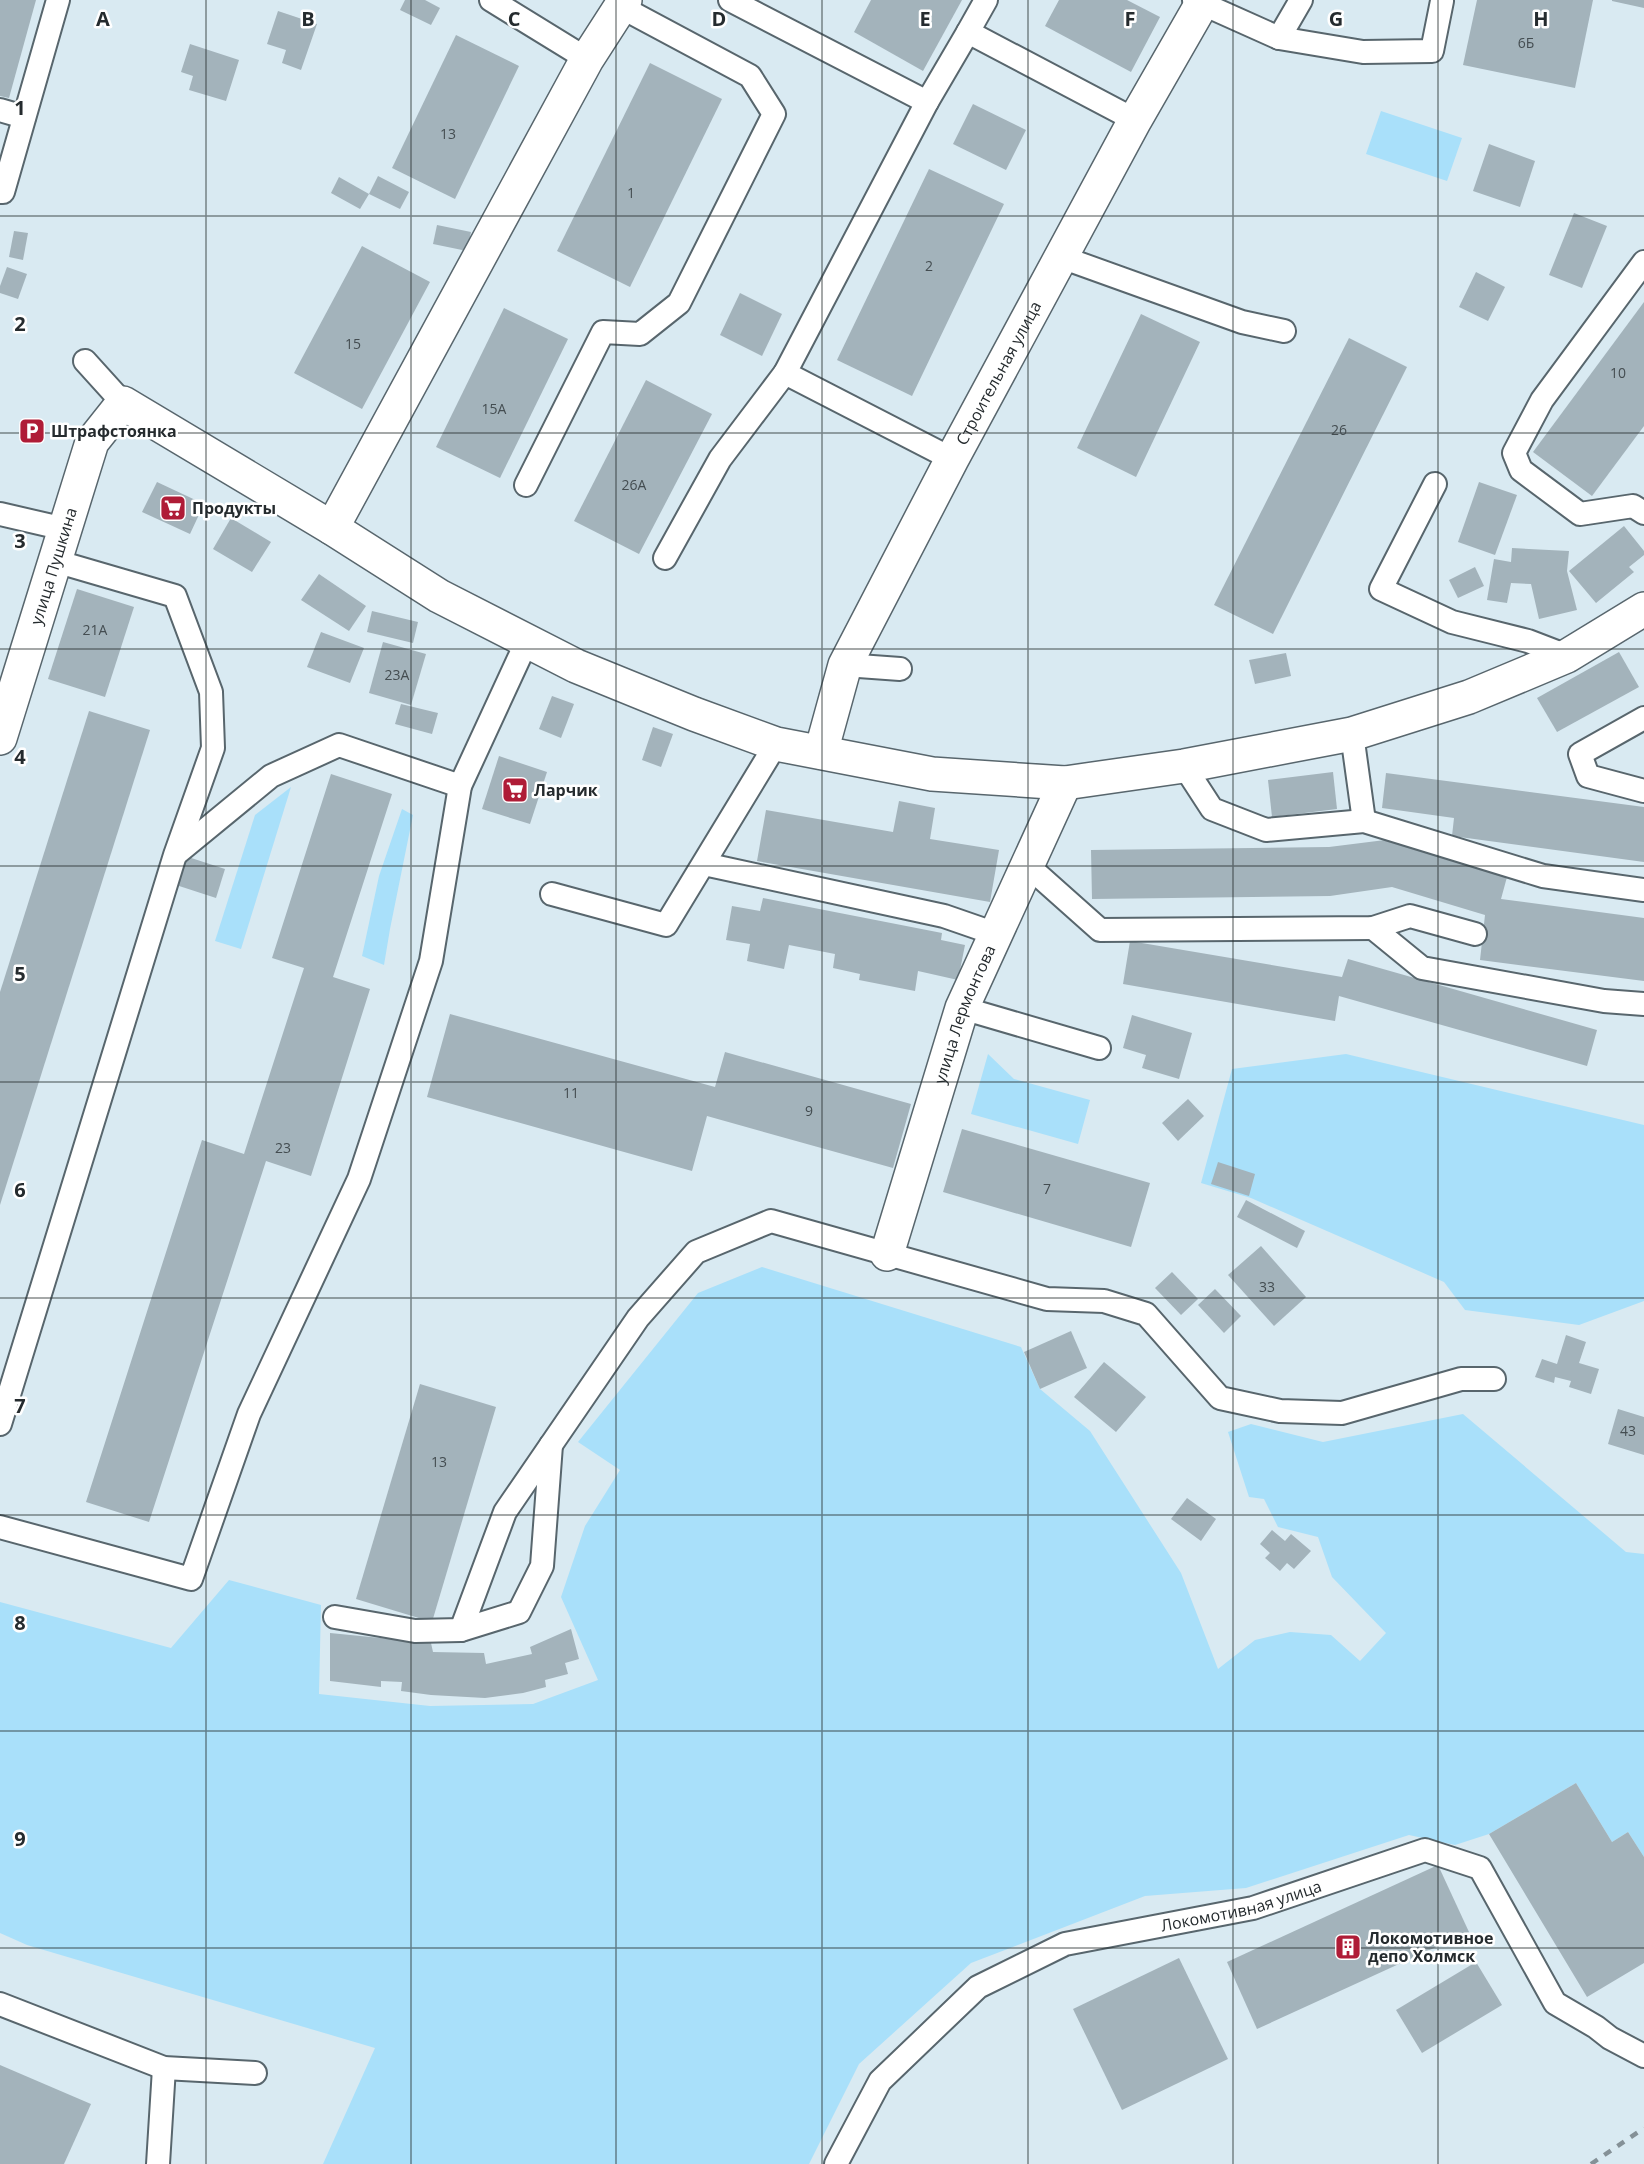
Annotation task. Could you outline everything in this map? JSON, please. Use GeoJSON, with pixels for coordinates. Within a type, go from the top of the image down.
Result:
{"type":"FeatureCollection","features":[{"type":"Feature","properties":{"kind":"street","name":"Строительная улица"},"geometry":{"type":"LineString","coordinates":[[821,752],[845,665],[952,459],[1197,2]]}},
{"type":"Feature","properties":{"kind":"street"},"geometry":{"type":"LineString","coordinates":[[332,528],[587,59],[623,3]]}},
{"type":"Feature","properties":{"kind":"street"},"geometry":{"type":"LineString","coordinates":[[123,403],[332,528],[439,596],[587,670],[694,714],[776,744],[932,774],[1065,783],[1184,766],[1352,734],[1469,697],[1567,656],[1643,610]]}},
{"type":"Feature","properties":{"kind":"street","name":"улица Пушкина"},"geometry":{"type":"LineString","coordinates":[[0,738],[92,442],[123,403]]}},
{"type":"Feature","properties":{"kind":"street","name":"улица Лермонтова"},"geometry":{"type":"LineString","coordinates":[[888,1254],[962,1008],[1065,783]]}},
{"type":"Feature","properties":{"kind":"lane"},"geometry":{"type":"LineString","coordinates":[[0,192],[3,192],[58,0]]}},
{"type":"Feature","properties":{"kind":"lane"},"geometry":{"type":"LineString","coordinates":[[491,0],[587,59]]}},
{"type":"Feature","properties":{"kind":"lane"},"geometry":{"type":"LineString","coordinates":[[730,0],[927,102]]}},
{"type":"Feature","properties":{"kind":"lane"},"geometry":{"type":"LineString","coordinates":[[665,558],[720,459],[785,373],[927,102],[986,0]]}},
{"type":"Feature","properties":{"kind":"lane"},"geometry":{"type":"LineString","coordinates":[[1279,38],[1302,0]]}},
{"type":"Feature","properties":{"kind":"lane"},"geometry":{"type":"LineString","coordinates":[[1197,2],[1279,38],[1363,52],[1432,51],[1442,1]]}},
{"type":"Feature","properties":{"kind":"lane"},"geometry":{"type":"LineString","coordinates":[[526,485],[603,332],[640,333],[679,303],[774,114],[750,76],[623,3]]}},
{"type":"Feature","properties":{"kind":"lane"},"geometry":{"type":"LineString","coordinates":[[968,32],[1135,120]]}},
{"type":"Feature","properties":{"kind":"lane"},"geometry":{"type":"LineString","coordinates":[[0,110],[24,117]]}},
{"type":"Feature","properties":{"kind":"lane"},"geometry":{"type":"LineString","coordinates":[[1061,257],[1242,322],[1284,331]]}},
{"type":"Feature","properties":{"kind":"lane"},"geometry":{"type":"LineString","coordinates":[[1644,262],[1542,400],[1514,453],[1521,470],[1580,514],[1633,506],[1644,513]]}},
{"type":"Feature","properties":{"kind":"lane"},"geometry":{"type":"LineString","coordinates":[[85,361],[123,403]]}},
{"type":"Feature","properties":{"kind":"lane"},"geometry":{"type":"LineString","coordinates":[[785,373],[952,459]]}},
{"type":"Feature","properties":{"kind":"lane"},"geometry":{"type":"LineString","coordinates":[[1435,484],[1381,589],[1452,622],[1528,641],[1567,656]]}},
{"type":"Feature","properties":{"kind":"lane"},"geometry":{"type":"LineString","coordinates":[[0,514],[65,529]]}},
{"type":"Feature","properties":{"kind":"lane"},"geometry":{"type":"LineString","coordinates":[[0,1424],[175,855],[213,748],[211,692],[175,597],[55,561]]}},
{"type":"Feature","properties":{"kind":"lane"},"geometry":{"type":"LineString","coordinates":[[0,1527],[191,1579],[249,1414],[362,1168],[431,961],[460,786],[527,641]]}},
{"type":"Feature","properties":{"kind":"lane"},"geometry":{"type":"LineString","coordinates":[[845,665],[900,669]]}},
{"type":"Feature","properties":{"kind":"lane"},"geometry":{"type":"LineString","coordinates":[[1644,718],[1580,754],[1588,776],[1644,791]]}},
{"type":"Feature","properties":{"kind":"lane"},"geometry":{"type":"LineString","coordinates":[[1352,734],[1364,821]]}},
{"type":"Feature","properties":{"kind":"lane"},"geometry":{"type":"LineString","coordinates":[[552,894],[666,925],[776,744]]}},
{"type":"Feature","properties":{"kind":"lane"},"geometry":{"type":"LineString","coordinates":[[175,855],[271,776],[339,745],[460,786]]}},
{"type":"Feature","properties":{"kind":"lane"},"geometry":{"type":"LineString","coordinates":[[1184,766],[1212,809],[1266,831],[1364,821],[1543,876],[1644,890]]}},
{"type":"Feature","properties":{"kind":"lane"},"geometry":{"type":"LineString","coordinates":[[704,864],[944,916],[996,934]]}},
{"type":"Feature","properties":{"kind":"lane"},"geometry":{"type":"LineString","coordinates":[[1027,865],[1100,930],[1373,928],[1410,916],[1475,934]]}},
{"type":"Feature","properties":{"kind":"lane"},"geometry":{"type":"LineString","coordinates":[[1373,928],[1422,968],[1604,1001],[1644,1004]]}},
{"type":"Feature","properties":{"kind":"lane"},"geometry":{"type":"LineString","coordinates":[[962,1008],[1099,1048]]}},
{"type":"Feature","properties":{"kind":"lane"},"geometry":{"type":"LineString","coordinates":[[461,1630],[505,1512],[638,1318],[696,1252],[771,1221],[1047,1299],[1104,1300],[1146,1314],[1220,1398],[1280,1411],[1342,1413],[1461,1379],[1494,1379]]}},
{"type":"Feature","properties":{"kind":"lane"},"geometry":{"type":"LineString","coordinates":[[335,1617],[415,1631],[461,1630],[519,1612],[542,1566],[551,1443]]}},
{"type":"Feature","properties":{"kind":"lane","name":"Локомотивная улица"},"geometry":{"type":"LineString","coordinates":[[836,2164],[880,2081],[978,1987],[1065,1944],[1253,1908],[1425,1850],[1480,1868],[1555,2003],[1610,2038],[1644,2056]]}},
{"type":"Feature","properties":{"kind":"lane"},"geometry":{"type":"LineString","coordinates":[[0,2004],[164,2068],[255,2073]]}},
{"type":"Feature","properties":{"kind":"lane"},"geometry":{"type":"LineString","coordinates":[[158,2164],[164,2068]]}},
{"type":"Feature","properties":{"kind":"shaded area"},"geometry":{"type":"Polygon","coordinates":[[[1381,111],[1462,138],[1447,181],[1366,154],[1381,111]]]}},
{"type":"Feature","properties":{"kind":"shaded area"},"geometry":{"type":"Polygon","coordinates":[[[291,787],[241,949],[215,941],[255,815],[291,787]]]}},
{"type":"Feature","properties":{"kind":"shaded area"},"geometry":{"type":"Polygon","coordinates":[[[402,809],[413,815],[384,965],[362,956],[379,876],[402,809]]]}},
{"type":"Feature","properties":{"kind":"shaded area"},"geometry":{"type":"Polygon","coordinates":[[[988,1054],[1014,1079],[1090,1100],[1078,1144],[971,1114],[988,1054]]]}},
{"type":"Feature","properties":{"kind":"shaded area"},"geometry":{"type":"Polygon","coordinates":[[[1346,1054],[1644,1125],[1644,1301],[1579,1325],[1465,1310],[1444,1282],[1251,1198],[1201,1183],[1232,1069],[1346,1054]]]}},
{"type":"Feature","properties":{"kind":"shaded area"},"geometry":{"type":"Polygon","coordinates":[[[762,1267],[1021,1347],[1040,1389],[1090,1431],[1181,1573],[1218,1669],[1255,1640],[1290,1632],[1331,1635],[1360,1661],[1386,1633],[1332,1577],[1318,1537],[1278,1527],[1264,1499],[1249,1497],[1228,1432],[1251,1424],[1323,1442],[1463,1414],[1626,1552],[1644,1554],[1644,1857],[1628,1832],[1612,1842],[1576,1783],[1489,1834],[1455,1845],[1409,1835],[1246,1888],[1145,1896],[971,1963],[859,2064],[809,2164],[323,2164],[375,2048],[27,1945],[0,1933],[0,1602],[171,1648],[229,1580],[321,1605],[319,1694],[430,1706],[533,1704],[598,1680],[561,1597],[585,1526],[620,1470],[578,1442],[698,1293],[762,1267]]]}},
{"type":"Feature","properties":{"kind":"building"},"geometry":{"type":"Polygon","coordinates":[[[0,0],[36,0],[9,98],[0,96],[0,0]]]}},
{"type":"Feature","properties":{"kind":"building"},"geometry":{"type":"Polygon","coordinates":[[[405,0],[425,0],[440,8],[431,25],[400,10],[405,0]]]}},
{"type":"Feature","properties":{"kind":"building"},"geometry":{"type":"Polygon","coordinates":[[[871,0],[962,0],[923,71],[854,32],[871,0]]]}},
{"type":"Feature","properties":{"kind":"building"},"geometry":{"type":"Polygon","coordinates":[[[1059,0],[1127,0],[1160,17],[1131,72],[1045,26],[1059,0]]]}},
{"type":"Feature","properties":{"kind":"building"},"geometry":{"type":"Polygon","coordinates":[[[1477,0],[1593,0],[1575,88],[1463,65],[1477,0]]]}},
{"type":"Feature","properties":{"kind":"building"},"geometry":{"type":"Polygon","coordinates":[[[1644,0],[1644,8],[1612,1],[1644,0]]]}},
{"type":"Feature","properties":{"kind":"building"},"geometry":{"type":"Polygon","coordinates":[[[278,11],[317,24],[301,70],[282,63],[286,50],[267,44],[278,11]]]}},
{"type":"Feature","properties":{"kind":"building"},"geometry":{"type":"Polygon","coordinates":[[[456,35],[519,66],[455,199],[392,168],[456,35]]]}},
{"type":"Feature","properties":{"kind":"building"},"geometry":{"type":"Polygon","coordinates":[[[190,44],[239,60],[226,101],[189,90],[193,76],[181,72],[190,44]]]}},
{"type":"Feature","properties":{"kind":"building"},"geometry":{"type":"Polygon","coordinates":[[[650,63],[722,99],[630,287],[557,251],[650,63]]]}},
{"type":"Feature","properties":{"kind":"building"},"geometry":{"type":"Polygon","coordinates":[[[973,104],[1026,130],[1006,170],[953,144],[973,104]]]}},
{"type":"Feature","properties":{"kind":"building"},"geometry":{"type":"Polygon","coordinates":[[[1489,144],[1535,161],[1520,207],[1473,191],[1489,144]]]}},
{"type":"Feature","properties":{"kind":"building"},"geometry":{"type":"Polygon","coordinates":[[[929,169],[1004,204],[912,396],[837,360],[929,169]]]}},
{"type":"Feature","properties":{"kind":"building"},"geometry":{"type":"Polygon","coordinates":[[[378,176],[409,192],[400,209],[369,194],[378,176]]]}},
{"type":"Feature","properties":{"kind":"building"},"geometry":{"type":"Polygon","coordinates":[[[339,177],[369,194],[360,209],[331,193],[339,177]]]}},
{"type":"Feature","properties":{"kind":"building"},"geometry":{"type":"Polygon","coordinates":[[[1574,213],[1607,226],[1582,288],[1549,275],[1574,213]]]}},
{"type":"Feature","properties":{"kind":"building"},"geometry":{"type":"Polygon","coordinates":[[[437,225],[471,232],[467,251],[433,244],[437,225]]]}},
{"type":"Feature","properties":{"kind":"building"},"geometry":{"type":"Polygon","coordinates":[[[14,231],[28,233],[23,260],[9,257],[14,231]]]}},
{"type":"Feature","properties":{"kind":"building"},"geometry":{"type":"Polygon","coordinates":[[[362,246],[430,282],[362,409],[294,373],[362,246]]]}},
{"type":"Feature","properties":{"kind":"building"},"geometry":{"type":"Polygon","coordinates":[[[7,267],[27,274],[18,299],[0,293],[0,286],[7,267]]]}},
{"type":"Feature","properties":{"kind":"building"},"geometry":{"type":"Polygon","coordinates":[[[1476,272],[1505,287],[1488,321],[1459,307],[1476,272]]]}},
{"type":"Feature","properties":{"kind":"building"},"geometry":{"type":"Polygon","coordinates":[[[740,293],[782,314],[762,356],[720,335],[740,293]]]}},
{"type":"Feature","properties":{"kind":"building"},"geometry":{"type":"Polygon","coordinates":[[[1644,302],[1644,426],[1592,496],[1533,452],[1644,302]]]}},
{"type":"Feature","properties":{"kind":"building"},"geometry":{"type":"Polygon","coordinates":[[[504,308],[568,339],[500,478],[436,447],[504,308]]]}},
{"type":"Feature","properties":{"kind":"building"},"geometry":{"type":"Polygon","coordinates":[[[1141,314],[1200,342],[1136,477],[1077,448],[1141,314]]]}},
{"type":"Feature","properties":{"kind":"building"},"geometry":{"type":"Polygon","coordinates":[[[1349,338],[1407,367],[1273,634],[1214,605],[1349,338]]]}},
{"type":"Feature","properties":{"kind":"building"},"geometry":{"type":"Polygon","coordinates":[[[646,380],[712,414],[639,554],[574,521],[646,380]]]}},
{"type":"Feature","properties":{"kind":"building","name":"Продукты"},"geometry":{"type":"Polygon","coordinates":[[[157,482],[204,504],[190,534],[142,512],[157,482]]]}},
{"type":"Feature","properties":{"kind":"building"},"geometry":{"type":"Polygon","coordinates":[[[1479,482],[1517,495],[1495,555],[1458,542],[1479,482]]]}},
{"type":"Feature","properties":{"kind":"building"},"geometry":{"type":"Polygon","coordinates":[[[231,518],[271,542],[252,572],[213,549],[231,518]]]}},
{"type":"Feature","properties":{"kind":"building"},"geometry":{"type":"Polygon","coordinates":[[[1624,526],[1644,551],[1644,555],[1629,567],[1634,572],[1596,603],[1569,571],[1624,526]]]}},
{"type":"Feature","properties":{"kind":"building"},"geometry":{"type":"Polygon","coordinates":[[[1512,548],[1569,551],[1567,571],[1577,610],[1539,619],[1531,584],[1511,583],[1507,603],[1487,600],[1494,559],[1511,562],[1512,548]]]}},
{"type":"Feature","properties":{"kind":"building"},"geometry":{"type":"Polygon","coordinates":[[[1475,567],[1484,586],[1458,598],[1449,580],[1475,567]]]}},
{"type":"Feature","properties":{"kind":"building"},"geometry":{"type":"Polygon","coordinates":[[[319,574],[366,606],[349,631],[301,600],[319,574]]]}},
{"type":"Feature","properties":{"kind":"building"},"geometry":{"type":"Polygon","coordinates":[[[77,589],[134,607],[105,697],[48,679],[77,589]]]}},
{"type":"Feature","properties":{"kind":"building"},"geometry":{"type":"Polygon","coordinates":[[[372,611],[418,622],[413,643],[367,632],[372,611]]]}},
{"type":"Feature","properties":{"kind":"building"},"geometry":{"type":"Polygon","coordinates":[[[321,632],[364,648],[350,683],[307,667],[321,632]]]}},
{"type":"Feature","properties":{"kind":"building"},"geometry":{"type":"Polygon","coordinates":[[[383,642],[426,654],[411,705],[369,693],[383,642]]]}},
{"type":"Feature","properties":{"kind":"building"},"geometry":{"type":"Polygon","coordinates":[[[1619,652],[1639,687],[1557,732],[1537,698],[1619,652]]]}},
{"type":"Feature","properties":{"kind":"building"},"geometry":{"type":"Polygon","coordinates":[[[1286,653],[1291,676],[1255,684],[1249,660],[1286,653]]]}},
{"type":"Feature","properties":{"kind":"building"},"geometry":{"type":"Polygon","coordinates":[[[552,696],[574,704],[561,738],[539,729],[552,696]]]}},
{"type":"Feature","properties":{"kind":"building"},"geometry":{"type":"Polygon","coordinates":[[[401,704],[438,713],[432,734],[395,724],[401,704]]]}},
{"type":"Feature","properties":{"kind":"building"},"geometry":{"type":"Polygon","coordinates":[[[89,711],[150,730],[0,1205],[0,992],[89,711]]]}},
{"type":"Feature","properties":{"kind":"building"},"geometry":{"type":"Polygon","coordinates":[[[653,727],[673,734],[661,767],[642,760],[653,727]]]}},
{"type":"Feature","properties":{"kind":"building","name":"Ларчик"},"geometry":{"type":"Polygon","coordinates":[[[499,756],[547,772],[530,824],[482,809],[499,756]]]}},
{"type":"Feature","properties":{"kind":"building"},"geometry":{"type":"Polygon","coordinates":[[[1333,772],[1337,809],[1272,817],[1268,780],[1333,772]]]}},
{"type":"Feature","properties":{"kind":"building"},"geometry":{"type":"Polygon","coordinates":[[[1386,773],[1644,807],[1644,862],[1452,836],[1454,818],[1382,808],[1386,773]]]}},
{"type":"Feature","properties":{"kind":"building"},"geometry":{"type":"Polygon","coordinates":[[[331,774],[392,794],[333,977],[370,989],[311,1176],[266,1161],[149,1522],[86,1502],[202,1140],[244,1154],[304,968],[272,958],[331,774]]]}},
{"type":"Feature","properties":{"kind":"building"},"geometry":{"type":"Polygon","coordinates":[[[899,801],[935,808],[930,839],[999,850],[990,902],[757,861],[766,810],[893,832],[899,801]]]}},
{"type":"Feature","properties":{"kind":"building"},"geometry":{"type":"Polygon","coordinates":[[[1385,840],[1507,877],[1501,899],[1644,918],[1644,981],[1480,960],[1485,915],[1392,887],[1330,896],[1092,899],[1091,850],[1329,847],[1385,840]]]}},
{"type":"Feature","properties":{"kind":"building"},"geometry":{"type":"Polygon","coordinates":[[[182,855],[225,869],[216,898],[173,884],[182,855]]]}},
{"type":"Feature","properties":{"kind":"building"},"geometry":{"type":"Polygon","coordinates":[[[763,898],[942,933],[941,940],[965,945],[958,980],[918,971],[915,991],[859,980],[860,974],[833,968],[835,954],[789,945],[784,969],[747,961],[750,944],[726,940],[732,906],[760,911],[763,898]]]}},
{"type":"Feature","properties":{"kind":"building"},"geometry":{"type":"Polygon","coordinates":[[[1130,941],[1342,977],[1348,959],[1597,1030],[1587,1066],[1339,996],[1335,1021],[1123,984],[1130,941]]]}},
{"type":"Feature","properties":{"kind":"building"},"geometry":{"type":"Polygon","coordinates":[[[450,1014],[715,1087],[725,1052],[911,1104],[893,1168],[707,1116],[692,1171],[427,1097],[450,1014]]]}},
{"type":"Feature","properties":{"kind":"building"},"geometry":{"type":"Polygon","coordinates":[[[1132,1015],[1192,1033],[1179,1079],[1142,1068],[1146,1055],[1123,1048],[1132,1015]]]}},
{"type":"Feature","properties":{"kind":"building"},"geometry":{"type":"Polygon","coordinates":[[[1188,1099],[1204,1116],[1178,1141],[1162,1123],[1188,1099]]]}},
{"type":"Feature","properties":{"kind":"building"},"geometry":{"type":"Polygon","coordinates":[[[962,1129],[1150,1183],[1131,1247],[943,1192],[962,1129]]]}},
{"type":"Feature","properties":{"kind":"building"},"geometry":{"type":"Polygon","coordinates":[[[1218,1162],[1255,1174],[1249,1196],[1211,1184],[1218,1162]]]}},
{"type":"Feature","properties":{"kind":"building"},"geometry":{"type":"Polygon","coordinates":[[[1246,1200],[1305,1231],[1297,1248],[1237,1217],[1246,1200]]]}},
{"type":"Feature","properties":{"kind":"building"},"geometry":{"type":"Polygon","coordinates":[[[1261,1246],[1306,1297],[1274,1326],[1228,1275],[1261,1246]]]}},
{"type":"Feature","properties":{"kind":"building"},"geometry":{"type":"Polygon","coordinates":[[[1172,1272],[1198,1299],[1181,1315],[1155,1288],[1172,1272]]]}},
{"type":"Feature","properties":{"kind":"building"},"geometry":{"type":"Polygon","coordinates":[[[1215,1289],[1241,1316],[1224,1333],[1198,1305],[1215,1289]]]}},
{"type":"Feature","properties":{"kind":"building"},"geometry":{"type":"Polygon","coordinates":[[[1071,1331],[1087,1368],[1040,1389],[1024,1352],[1071,1331]]]}},
{"type":"Feature","properties":{"kind":"building"},"geometry":{"type":"Polygon","coordinates":[[[1566,1335],[1586,1342],[1579,1363],[1599,1369],[1591,1394],[1569,1387],[1571,1381],[1555,1377],[1554,1383],[1535,1377],[1542,1359],[1557,1364],[1566,1335]]]}},
{"type":"Feature","properties":{"kind":"building"},"geometry":{"type":"Polygon","coordinates":[[[1104,1362],[1146,1397],[1116,1432],[1074,1397],[1104,1362]]]}},
{"type":"Feature","properties":{"kind":"building"},"geometry":{"type":"Polygon","coordinates":[[[420,1384],[496,1407],[432,1622],[356,1599],[420,1384]]]}},
{"type":"Feature","properties":{"kind":"building"},"geometry":{"type":"Polygon","coordinates":[[[1618,1409],[1644,1417],[1644,1455],[1608,1444],[1618,1409]]]}},
{"type":"Feature","properties":{"kind":"building"},"geometry":{"type":"Polygon","coordinates":[[[1187,1498],[1216,1519],[1201,1541],[1171,1519],[1187,1498]]]}},
{"type":"Feature","properties":{"kind":"building"},"geometry":{"type":"Polygon","coordinates":[[[1272,1530],[1285,1541],[1291,1534],[1311,1551],[1294,1569],[1287,1563],[1280,1571],[1265,1558],[1270,1553],[1260,1544],[1272,1530]]]}},
{"type":"Feature","properties":{"kind":"building"},"geometry":{"type":"Polygon","coordinates":[[[571,1629],[579,1659],[565,1663],[568,1674],[545,1680],[546,1687],[523,1693],[485,1698],[431,1695],[401,1691],[402,1682],[381,1681],[381,1687],[330,1681],[330,1633],[431,1643],[433,1652],[484,1653],[486,1664],[532,1654],[530,1647],[571,1629]]]}},
{"type":"Feature","properties":{"kind":"building"},"geometry":{"type":"Polygon","coordinates":[[[1576,1783],[1612,1842],[1628,1832],[1644,1857],[1644,1963],[1587,1997],[1489,1834],[1576,1783]]]}},
{"type":"Feature","properties":{"kind":"building","name":"Локомотивное депо Холмск"},"geometry":{"type":"Polygon","coordinates":[[[1438,1865],[1469,1932],[1257,2029],[1227,1962],[1438,1865]]]}},
{"type":"Feature","properties":{"kind":"building"},"geometry":{"type":"Polygon","coordinates":[[[1179,1958],[1228,2059],[1122,2110],[1073,2009],[1179,1958]]]}},
{"type":"Feature","properties":{"kind":"building"},"geometry":{"type":"Polygon","coordinates":[[[1476,1962],[1502,2005],[1422,2053],[1396,2010],[1476,1962]]]}},
{"type":"Feature","properties":{"kind":"building"},"geometry":{"type":"Polygon","coordinates":[[[0,2065],[91,2104],[64,2164],[0,2164],[0,2065]]]}},
{"type":"Feature","properties":{"kind":"railway"},"geometry":{"type":"LineString","coordinates":[[1591,2164],[1644,2128]]}},
{"type":"Feature","properties":{"kind":"place","name":"Штрафстоянка"},"geometry":{"type":"Point","coordinates":[32,431]}},
{"type":"Feature","properties":{"kind":"place","name":"Продукты"},"geometry":{"type":"Point","coordinates":[173,508]}},
{"type":"Feature","properties":{"kind":"place","name":"Ларчик"},"geometry":{"type":"Point","coordinates":[515,790]}},
{"type":"Feature","properties":{"kind":"place","name":"Локомотивное депо Холмск"},"geometry":{"type":"Point","coordinates":[1348,1947]}}]}
